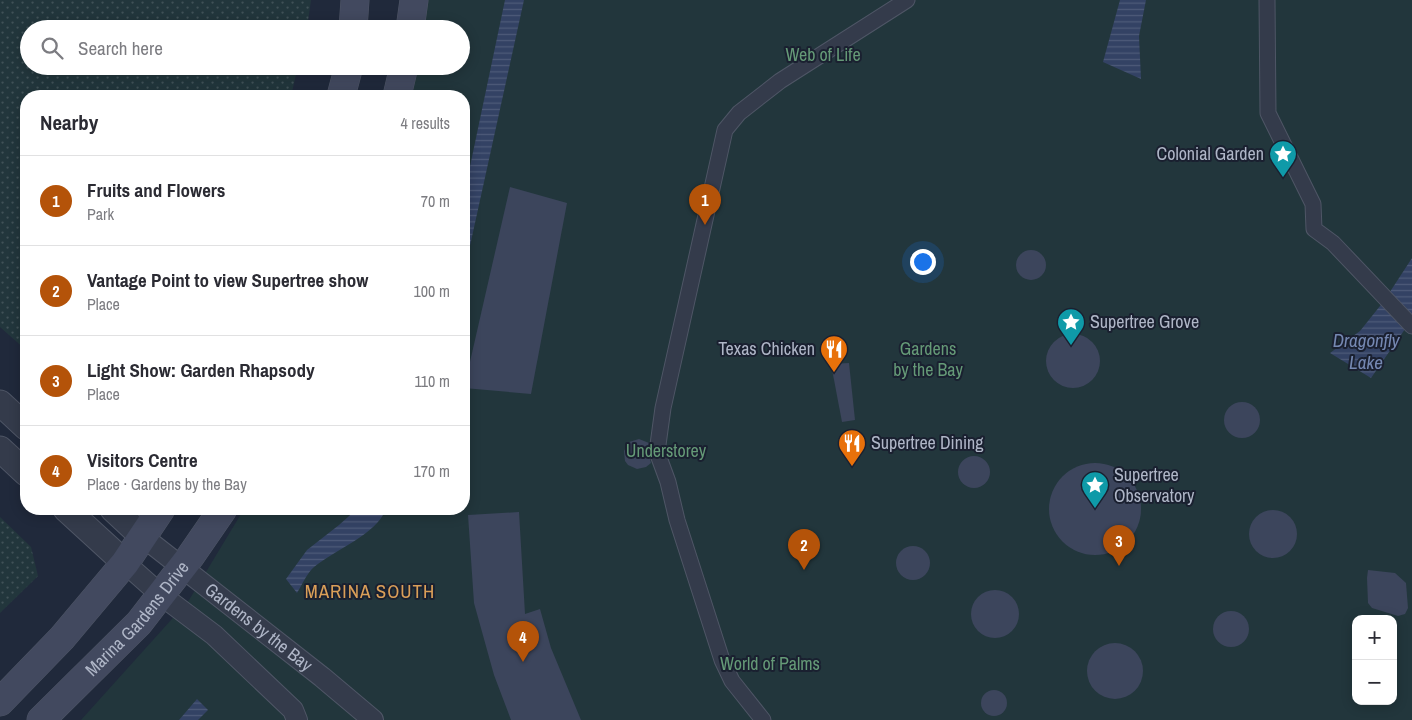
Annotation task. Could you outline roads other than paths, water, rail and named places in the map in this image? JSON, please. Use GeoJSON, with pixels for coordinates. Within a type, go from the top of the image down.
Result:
{"type":"FeatureCollection","features":[{"type":"Feature","properties":{"kind":"main road"},"geometry":{"type":"LineString","coordinates":[[354,20],[355,0]]}},
{"type":"Feature","properties":{"kind":"main road"},"geometry":{"type":"LineString","coordinates":[[411,20],[414,0]]}},
{"type":"Feature","properties":{"kind":"main road"},"geometry":{"type":"LineString","coordinates":[[343,90],[347,75]]}},
{"type":"Feature","properties":{"kind":"main road"},"geometry":{"type":"LineString","coordinates":[[398,90],[402,75]]}},
{"type":"Feature","properties":{"kind":"main road"},"geometry":{"type":"LineString","coordinates":[[0,702],[62,638],[125,563],[157,515]]}},
{"type":"Feature","properties":{"kind":"main road","name":"Marina Gardens Drive"},"geometry":{"type":"LineString","coordinates":[[41,720],[139,623],[182,568],[219,515]]}},
{"type":"Feature","properties":{"kind":"street"},"geometry":{"type":"LineString","coordinates":[[762,720],[732,682],[722,660],[677,520],[668,482],[657,452],[663,408],[725,130],[739,113],[780,81],[907,0]]}},
{"type":"Feature","properties":{"kind":"street"},"geometry":{"type":"LineString","coordinates":[[1267,0],[1268,113],[1313,204],[1314,229],[1333,243],[1412,326]]}},
{"type":"Feature","properties":{"kind":"street"},"geometry":{"type":"LineString","coordinates":[[0,403],[20,421]]}},
{"type":"Feature","properties":{"kind":"street"},"geometry":{"type":"LineString","coordinates":[[0,449],[20,467]]}},
{"type":"Feature","properties":{"kind":"street"},"geometry":{"type":"LineString","coordinates":[[73,515],[125,563]]}},
{"type":"Feature","properties":{"kind":"street"},"geometry":{"type":"LineString","coordinates":[[119,515],[142,536]]}},
{"type":"Feature","properties":{"kind":"street","name":"Gardens by the Bay"},"geometry":{"type":"LineString","coordinates":[[142,536],[322,677],[373,720]]}},
{"type":"Feature","properties":{"kind":"street","name":"Gardens by the Bay"},"geometry":{"type":"LineString","coordinates":[[125,563],[161,595],[214,635],[293,710],[297,720]]}},
{"type":"Feature","properties":{"kind":"water"},"geometry":{"type":"Polygon","coordinates":[[[505,0],[524,0],[470,246],[470,166],[505,0]]]}},
{"type":"Feature","properties":{"kind":"water"},"geometry":{"type":"Polygon","coordinates":[[[1120,0],[1146,0],[1139,36],[1141,79],[1103,62],[1120,0]]]}},
{"type":"Feature","properties":{"kind":"water","name":"Dragonfly Lake"},"geometry":{"type":"Polygon","coordinates":[[[1412,258],[1412,319],[1371,378],[1330,353],[1360,331],[1384,301],[1412,258]]]}},
{"type":"Feature","properties":{"kind":"water"},"geometry":{"type":"Polygon","coordinates":[[[350,515],[383,515],[365,534],[314,567],[297,593],[286,579],[307,550],[350,515]]]}},
{"type":"Feature","properties":{"kind":"water"},"geometry":{"type":"Polygon","coordinates":[[[197,699],[208,710],[198,720],[179,720],[197,699]]]}},
{"type":"Feature","properties":{"kind":"place","name":"Colonial Garden"},"geometry":{"type":"Point","coordinates":[1283,178]}},
{"type":"Feature","properties":{"kind":"place","name":"Fruits and Flowers"},"geometry":{"type":"Point","coordinates":[705,225]}},
{"type":"Feature","properties":{"kind":"place","name":"Supertree Grove"},"geometry":{"type":"Point","coordinates":[1071,346]}},
{"type":"Feature","properties":{"kind":"place","name":"Texas Chicken"},"geometry":{"type":"Point","coordinates":[834,373]}},
{"type":"Feature","properties":{"kind":"place","name":"Supertree Dining"},"geometry":{"type":"Point","coordinates":[852,467]}},
{"type":"Feature","properties":{"kind":"place","name":"Supertree Observatory"},"geometry":{"type":"Point","coordinates":[1095,509]}},
{"type":"Feature","properties":{"kind":"place","name":"Light Show: Garden Rhapsody"},"geometry":{"type":"Point","coordinates":[1119,566]}},
{"type":"Feature","properties":{"kind":"place","name":"Vantage Point to view Supertree show"},"geometry":{"type":"Point","coordinates":[804,570]}},
{"type":"Feature","properties":{"kind":"place","name":"Visitors Centre"},"geometry":{"type":"Point","coordinates":[523,662]}},
{"type":"Feature","properties":{"kind":"district","name":"MARINA SOUTH"},"geometry":{"type":"Point","coordinates":[370,591]}},
{"type":"Feature","properties":{"kind":"park label","name":"Web of Life"},"geometry":{"type":"Point","coordinates":[823,55]}},
{"type":"Feature","properties":{"kind":"park label","name":"Understorey"},"geometry":{"type":"Point","coordinates":[666,451]}},
{"type":"Feature","properties":{"kind":"park label","name":"World of Palms"},"geometry":{"type":"Point","coordinates":[770,664]}}]}
